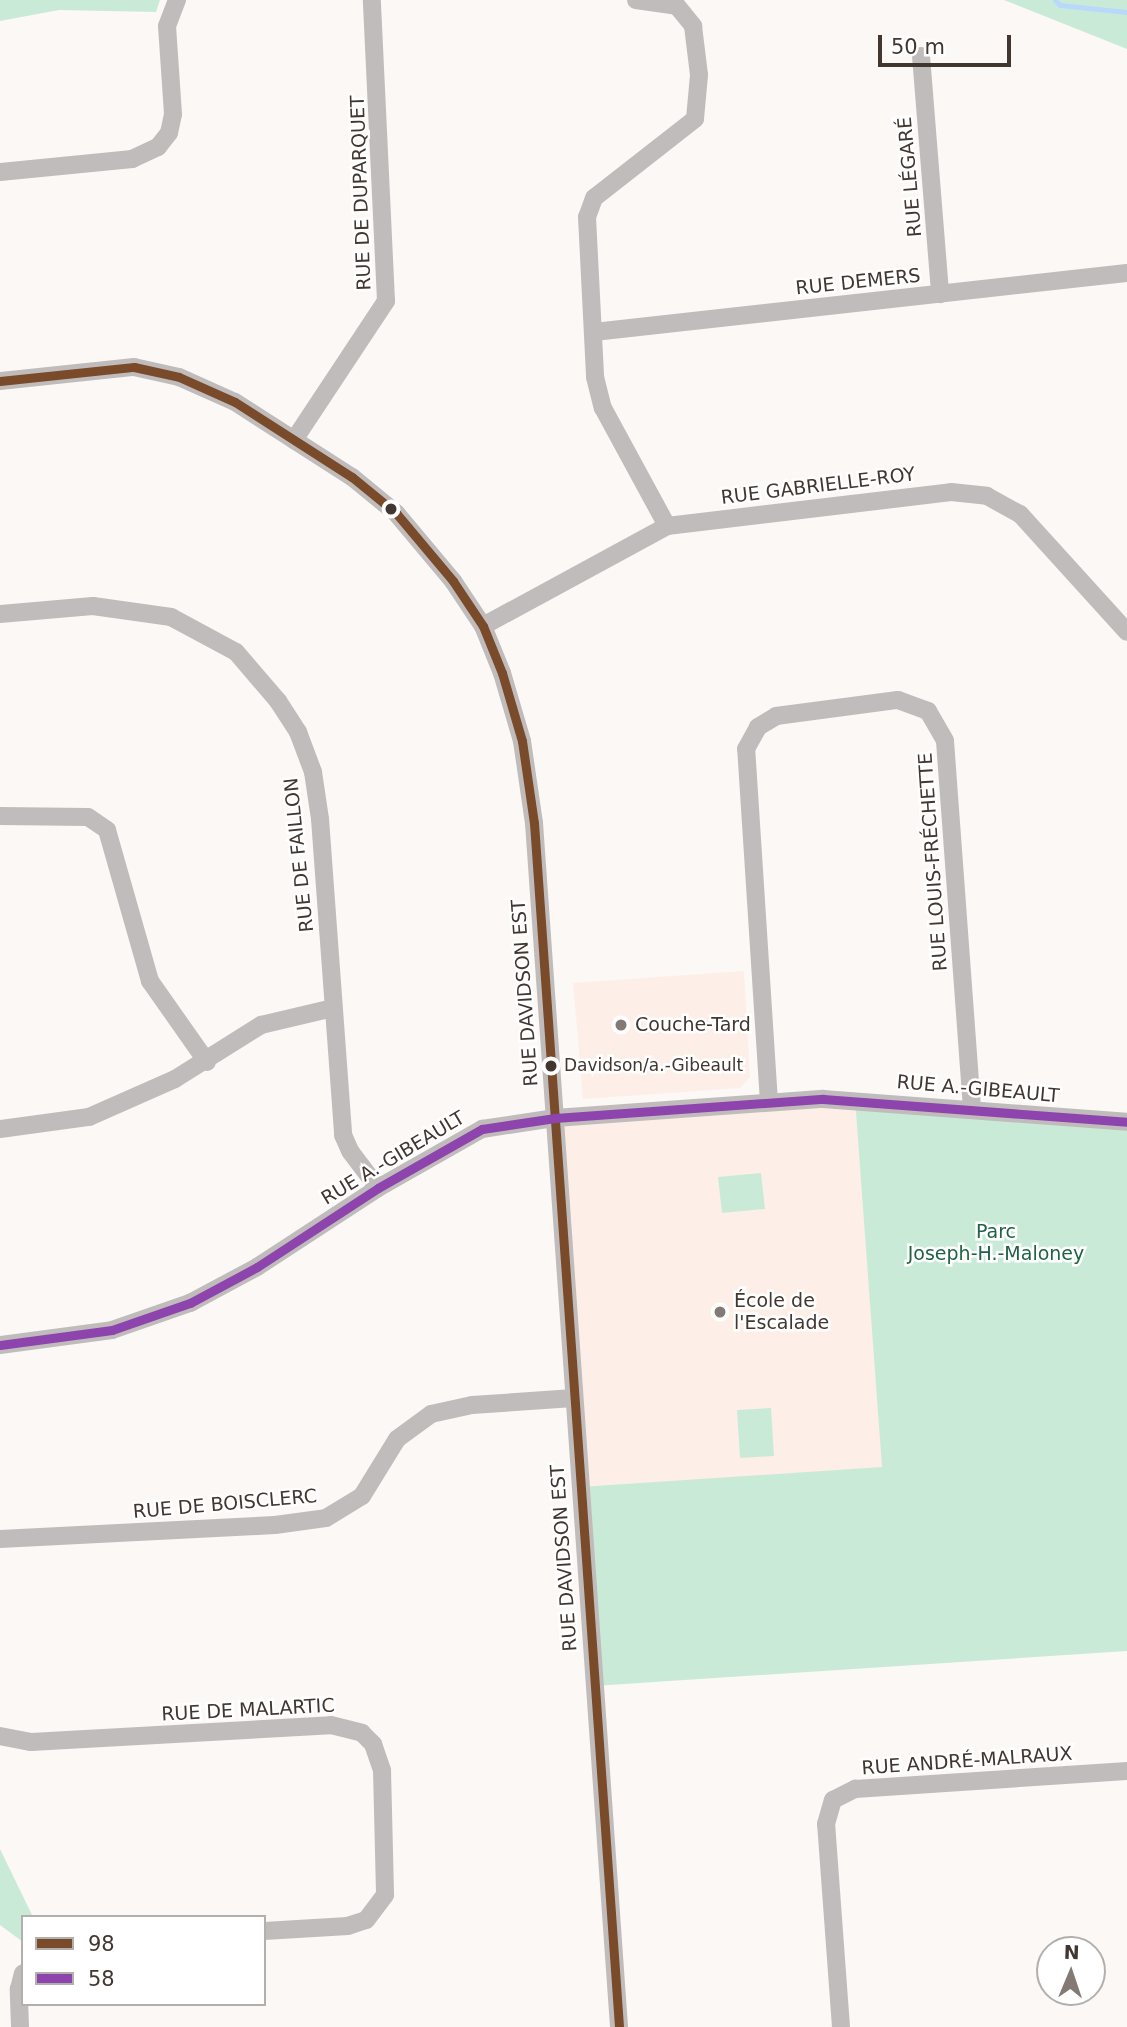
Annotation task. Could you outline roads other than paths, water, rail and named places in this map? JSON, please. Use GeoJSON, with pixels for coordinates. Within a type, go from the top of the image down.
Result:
{"type":"FeatureCollection","features":[{"type":"Feature","properties":{"kind":"street"},"geometry":{"type":"LineString","coordinates":[[0,172],[132,159],[158,147],[169,133],[173,114],[167,26],[177,0]]}},
{"type":"Feature","properties":{"kind":"street","name":"RUE DE DUPARQUET"},"geometry":{"type":"LineString","coordinates":[[294,440],[386,301],[372,0]]}},
{"type":"Feature","properties":{"kind":"street"},"geometry":{"type":"LineString","coordinates":[[636,0],[677,6],[693,26],[699,75],[695,119],[594,198],[587,218],[595,377],[603,408],[667,526]]}},
{"type":"Feature","properties":{"kind":"street","name":"RUE LÉGARÉ"},"geometry":{"type":"LineString","coordinates":[[922,56],[940,294]]}},
{"type":"Feature","properties":{"kind":"street","name":"RUE DEMERS"},"geometry":{"type":"LineString","coordinates":[[594,332],[1127,273]]}},
{"type":"Feature","properties":{"kind":"street","name":"RUE DAVIDSON EST"},"geometry":{"type":"LineString","coordinates":[[0,381],[104,368],[155,370],[208,388],[294,440],[396,513],[433,554],[483,626],[513,707],[530,782],[619,2027]]}},
{"type":"Feature","properties":{"kind":"street","name":"RUE GABRIELLE-ROY"},"geometry":{"type":"LineString","coordinates":[[483,626],[667,526],[970,492],[1003,503],[1020,514],[1127,632]]}},
{"type":"Feature","properties":{"kind":"street","name":"RUE DE FAILLON"},"geometry":{"type":"LineString","coordinates":[[0,614],[93,606],[171,617],[236,652],[259,677],[298,732],[313,772],[343,1135],[350,1152],[378,1188]]}},
{"type":"Feature","properties":{"kind":"street","name":"RUE LOUIS-FRÉCHETTE"},"geometry":{"type":"LineString","coordinates":[[769,1102],[746,749],[758,726],[776,716],[898,700],[929,711],[945,741],[972,1109]]}},
{"type":"Feature","properties":{"kind":"street"},"geometry":{"type":"LineString","coordinates":[[0,816],[88,817],[107,830],[150,981],[207,1062]]}},
{"type":"Feature","properties":{"kind":"street"},"geometry":{"type":"LineString","coordinates":[[4,1124],[89,1117],[207,1062],[261,1026],[333,1008]]}},
{"type":"Feature","properties":{"kind":"street","name":"RUE A.-GIBEAULT"},"geometry":{"type":"LineString","coordinates":[[0,1345],[112,1330],[177,1308],[257,1267],[465,1135],[555,1118],[769,1102],[855,1099],[1127,1122]]}},
{"type":"Feature","properties":{"kind":"street","name":"RUE DE BOISCLERC"},"geometry":{"type":"LineString","coordinates":[[0,1539],[275,1525],[326,1518],[362,1496],[397,1439],[431,1414],[472,1405],[574,1398]]}},
{"type":"Feature","properties":{"kind":"street","name":"RUE DE MALARTIC"},"geometry":{"type":"LineString","coordinates":[[0,1736],[30,1742],[331,1726],[362,1733],[373,1744],[382,1770],[385,1895],[366,1920],[348,1926],[266,1931]]}},
{"type":"Feature","properties":{"kind":"street","name":"RUE ANDRÉ-MALRAUX"},"geometry":{"type":"LineString","coordinates":[[841,2027],[826,1824],[834,1800],[855,1789],[1127,1771]]}},
{"type":"Feature","properties":{"kind":"street"},"geometry":{"type":"LineString","coordinates":[[20,2027],[21,1981]]}},
{"type":"Feature","properties":{"kind":"waterway"},"geometry":{"type":"LineString","coordinates":[[1055,0],[1060,5],[1127,12]]}},
{"type":"Feature","properties":{"kind":"place","name":"Couche-Tard"},"geometry":{"type":"Point","coordinates":[621,1025]}},
{"type":"Feature","properties":{"kind":"place","name":"Davidson/a.-Gibeault"},"geometry":{"type":"Point","coordinates":[551,1066]}},
{"type":"Feature","properties":{"kind":"place","name":"École de l'Escalade"},"geometry":{"type":"Point","coordinates":[720,1312]}},
{"type":"Feature","properties":{"kind":"park label","name":"Parc Joseph-H.-Maloney"},"geometry":{"type":"Point","coordinates":[996,1243]}}]}
